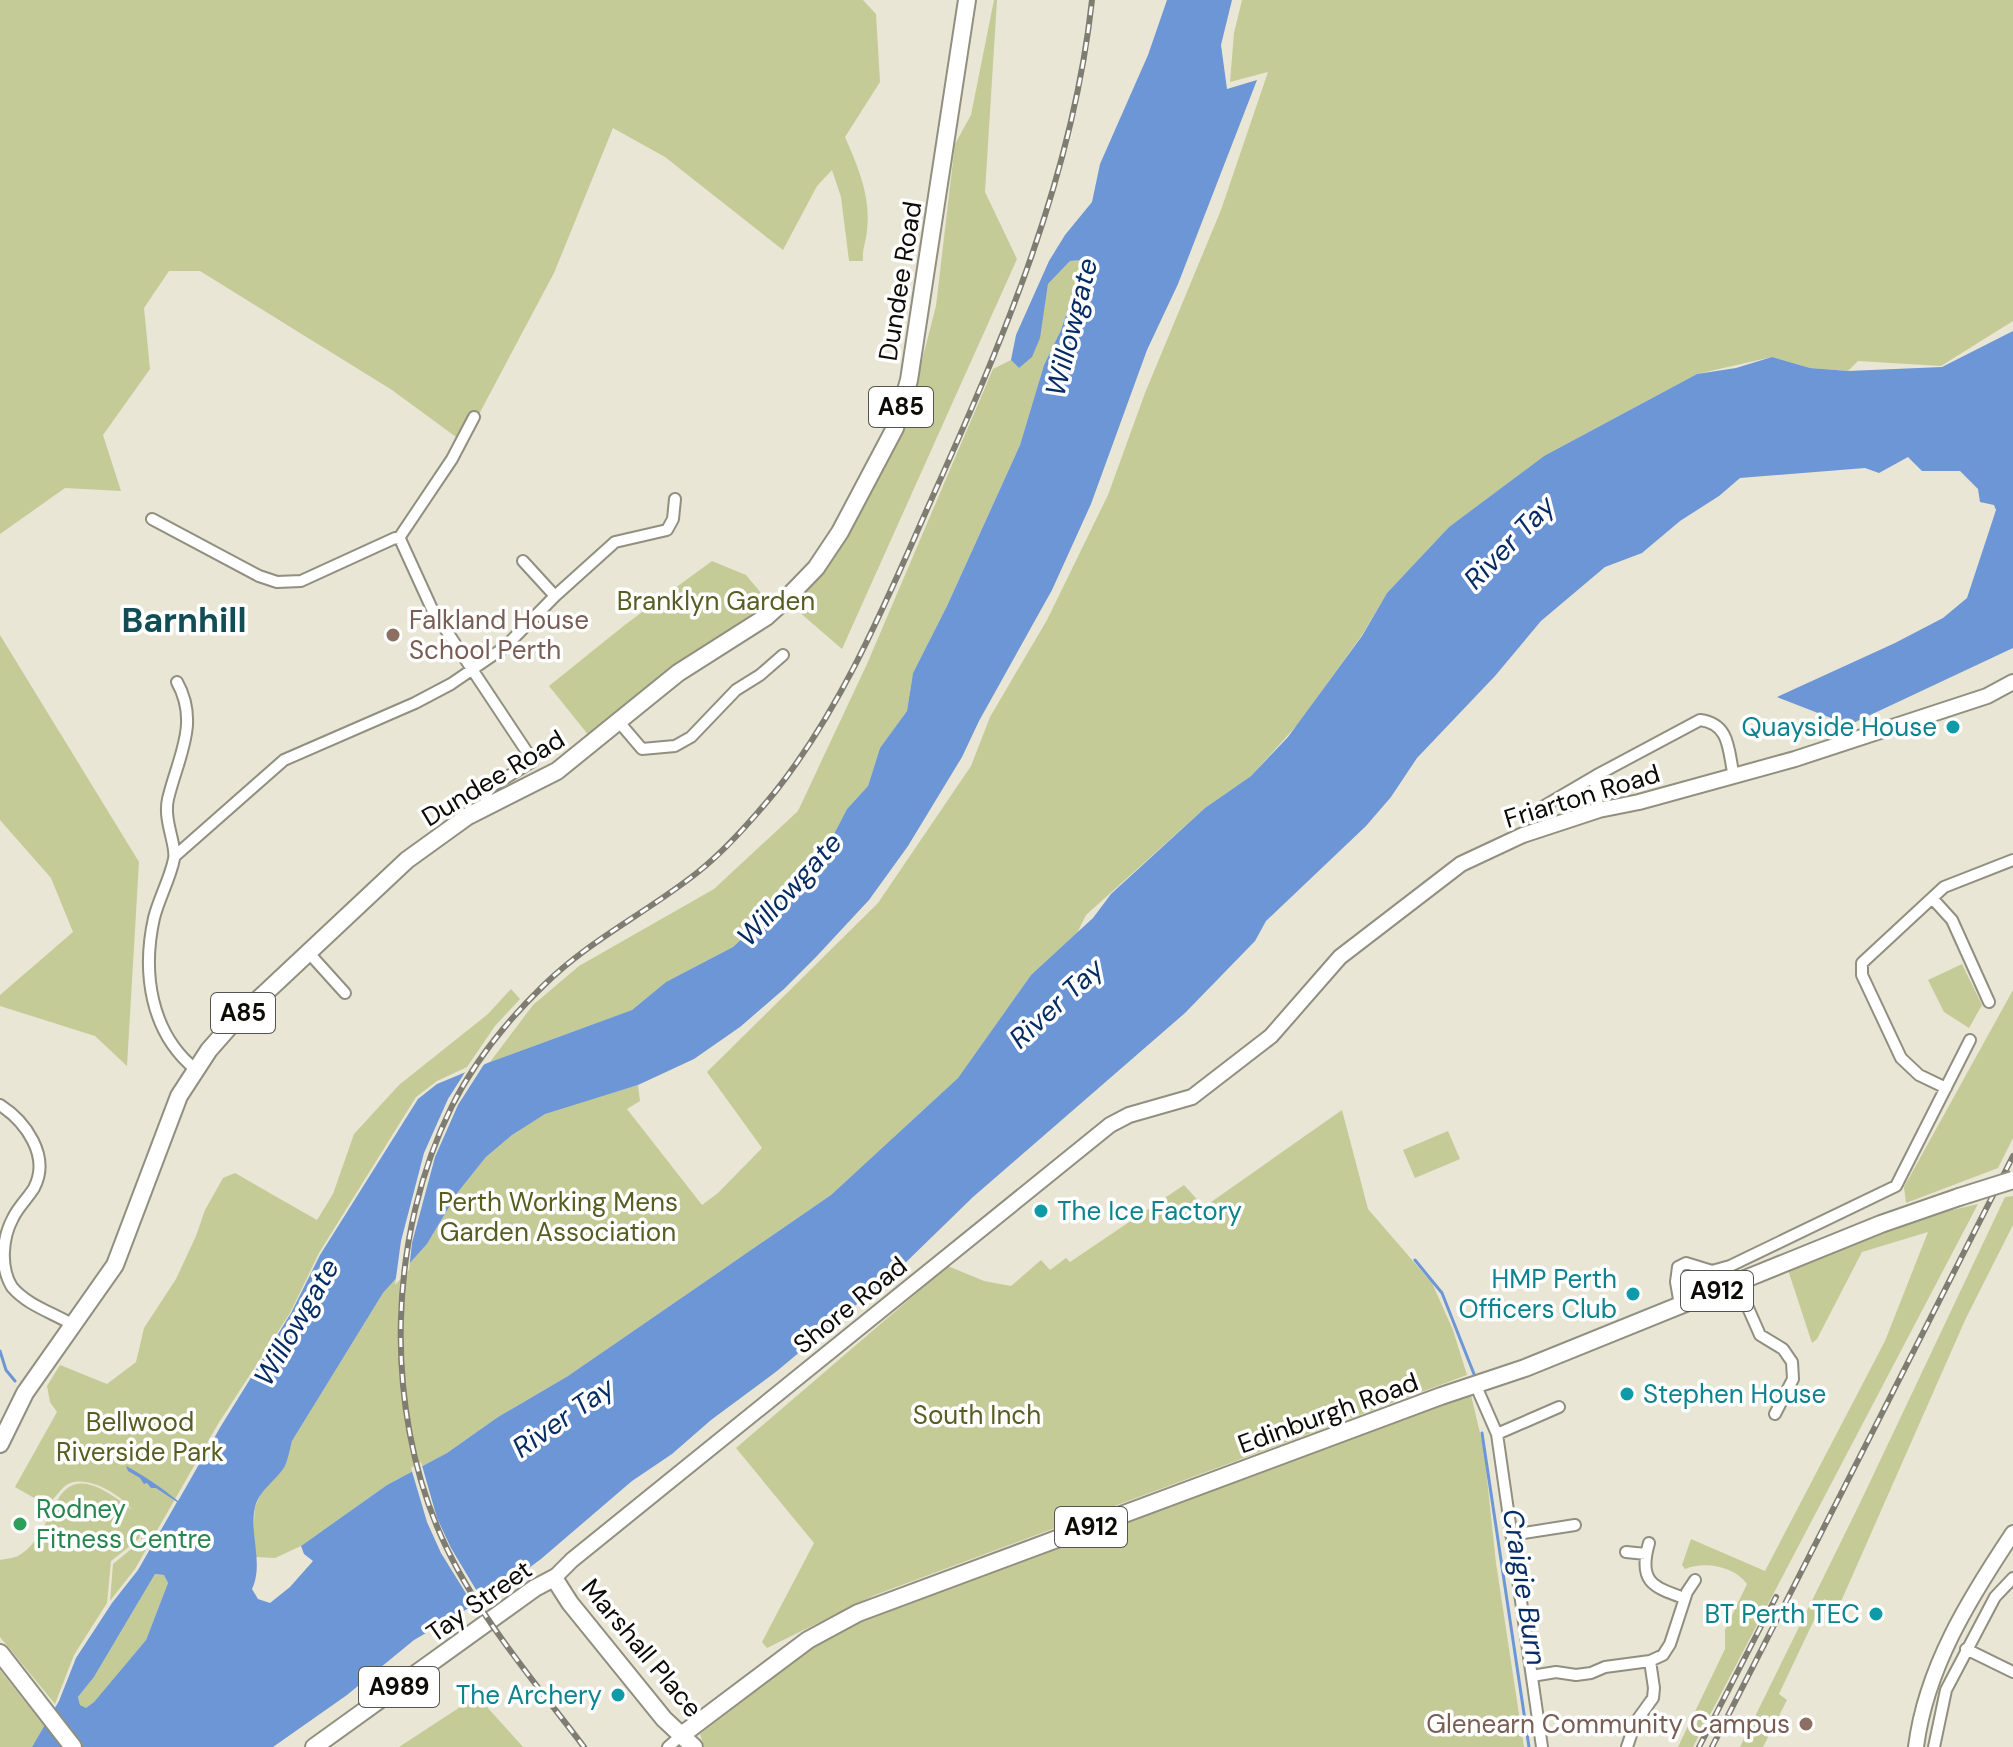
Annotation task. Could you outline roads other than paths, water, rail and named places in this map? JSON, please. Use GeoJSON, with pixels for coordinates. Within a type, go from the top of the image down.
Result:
{"type":"FeatureCollection","features":[{"type":"Feature","properties":{"kind":"main road","name":"Dundee Road"},"geometry":{"type":"LineString","coordinates":[[0,1444],[25,1393],[115,1265],[179,1096],[195,1069],[231,1025],[407,860],[447,829],[557,771],[678,673],[766,617],[816,568],[840,532],[895,428],[909,380],[967,0]]}},
{"type":"Feature","properties":{"kind":"main road","name":"Edinburgh Road"},"geometry":{"type":"LineString","coordinates":[[689,1741],[808,1640],[858,1613],[1441,1396],[1476,1386],[1881,1224],[2013,1180]]}},
{"type":"Feature","properties":{"kind":"main road","name":"Marshall Place"},"geometry":{"type":"LineString","coordinates":[[554,1578],[570,1603],[664,1719],[689,1741]]}},
{"type":"Feature","properties":{"kind":"main road","name":"Tay Street"},"geometry":{"type":"LineString","coordinates":[[314,1747],[535,1588],[554,1578]]}},
{"type":"Feature","properties":{"kind":"main road"},"geometry":{"type":"LineString","coordinates":[[0,1653],[73,1747]]}},
{"type":"Feature","properties":{"kind":"street"},"geometry":{"type":"LineString","coordinates":[[152,519],[259,576],[277,582],[301,581],[399,538],[452,459],[474,417]]}},
{"type":"Feature","properties":{"kind":"street"},"geometry":{"type":"LineString","coordinates":[[195,1069],[164,1030],[149,987],[155,916],[175,856],[284,760],[415,703],[505,647],[615,542],[667,530],[673,519],[675,499]]}},
{"type":"Feature","properties":{"kind":"street"},"geometry":{"type":"LineString","coordinates":[[399,538],[432,609],[533,761],[489,788],[485,807]]}},
{"type":"Feature","properties":{"kind":"street"},"geometry":{"type":"LineString","coordinates":[[523,561],[555,596]]}},
{"type":"Feature","properties":{"kind":"street"},"geometry":{"type":"LineString","coordinates":[[619,722],[642,749],[675,746],[691,737],[736,690],[783,655]]}},
{"type":"Feature","properties":{"kind":"street"},"geometry":{"type":"LineString","coordinates":[[175,856],[168,829],[167,803],[189,727],[185,696],[177,682]]}},
{"type":"Feature","properties":{"kind":"street","name":"Friarton Road"},"geometry":{"type":"LineString","coordinates":[[1192,1097],[1271,1036],[1340,957],[1461,864],[1523,835],[1599,810],[1734,777],[1987,696],[2013,682]]}},
{"type":"Feature","properties":{"kind":"street"},"geometry":{"type":"LineString","coordinates":[[1527,816],[1700,720],[1714,722],[1723,729],[1734,777]]}},
{"type":"Feature","properties":{"kind":"street"},"geometry":{"type":"LineString","coordinates":[[1597,775],[1595,788],[1599,810]]}},
{"type":"Feature","properties":{"kind":"street"},"geometry":{"type":"LineString","coordinates":[[1946,1088],[1919,1075],[1901,1058],[1862,975],[1862,963],[1944,887],[2013,860]]}},
{"type":"Feature","properties":{"kind":"street"},"geometry":{"type":"LineString","coordinates":[[1932,898],[1952,920],[1989,1002]]}},
{"type":"Feature","properties":{"kind":"street"},"geometry":{"type":"LineString","coordinates":[[308,952],[345,993]]}},
{"type":"Feature","properties":{"kind":"street"},"geometry":{"type":"LineString","coordinates":[[1680,1305],[1676,1279],[1678,1267],[1686,1263],[1712,1271],[1730,1266],[1896,1186],[1970,1040]]}},
{"type":"Feature","properties":{"kind":"street","name":"Shore Road"},"geometry":{"type":"LineString","coordinates":[[554,1578],[572,1560],[1110,1125],[1129,1115],[1192,1097]]}},
{"type":"Feature","properties":{"kind":"street"},"geometry":{"type":"LineString","coordinates":[[0,1105],[28,1131],[39,1165],[36,1185],[13,1217],[6,1236],[1,1255],[5,1276],[10,1285],[31,1303],[75,1326]]}},
{"type":"Feature","properties":{"kind":"street"},"geometry":{"type":"LineString","coordinates":[[1737,1283],[1760,1335],[1783,1349],[1792,1362],[1793,1379],[1775,1414]]}},
{"type":"Feature","properties":{"kind":"street"},"geometry":{"type":"LineString","coordinates":[[1476,1386],[1497,1434],[1542,1747]]}},
{"type":"Feature","properties":{"kind":"street"},"geometry":{"type":"LineString","coordinates":[[1497,1434],[1559,1407]]}},
{"type":"Feature","properties":{"kind":"street"},"geometry":{"type":"LineString","coordinates":[[1511,1535],[1575,1525]]}},
{"type":"Feature","properties":{"kind":"street"},"geometry":{"type":"LineString","coordinates":[[1916,1747],[1921,1713],[1938,1661],[2013,1533]]}},
{"type":"Feature","properties":{"kind":"street"},"geometry":{"type":"LineString","coordinates":[[1626,1552],[1647,1549],[1646,1575],[1652,1584],[1684,1598]]}},
{"type":"Feature","properties":{"kind":"street"},"geometry":{"type":"LineString","coordinates":[[1934,1747],[1946,1690],[1995,1597],[2013,1578]]}},
{"type":"Feature","properties":{"kind":"street"},"geometry":{"type":"LineString","coordinates":[[1532,1676],[1556,1672],[1576,1675],[1591,1673],[1605,1667],[1650,1661],[1663,1655],[1670,1644],[1684,1598],[1695,1580]]}},
{"type":"Feature","properties":{"kind":"street"},"geometry":{"type":"LineString","coordinates":[[1966,1649],[2013,1672]]}},
{"type":"Feature","properties":{"kind":"street"},"geometry":{"type":"LineString","coordinates":[[1627,1747],[1635,1723],[1653,1698],[1650,1661]]}},
{"type":"Feature","properties":{"kind":"street"},"geometry":{"type":"LineString","coordinates":[[668,1747],[689,1741]]}},
{"type":"Feature","properties":{"kind":"water"},"geometry":{"type":"Polygon","coordinates":[[[1167,0],[1232,0],[1221,45],[1227,89],[1257,80],[1178,284],[1147,350],[1091,504],[1052,590],[962,757],[908,846],[869,900],[784,989],[740,1027],[694,1059],[638,1085],[545,1114],[512,1135],[486,1157],[458,1192],[427,1244],[383,1293],[292,1441],[285,1466],[257,1501],[254,1517],[257,1569],[252,1589],[258,1599],[270,1603],[290,1587],[313,1561],[304,1554],[301,1546],[387,1485],[447,1453],[498,1417],[568,1376],[831,1195],[958,1078],[1031,975],[1093,918],[1111,894],[1205,808],[1251,776],[1288,737],[1362,636],[1387,593],[1449,527],[1544,456],[1697,374],[1736,368],[1772,357],[1810,368],[1848,371],[1942,367],[2013,331],[2013,648],[1849,725],[1777,697],[1943,618],[1967,598],[1996,510],[1994,505],[1980,502],[1978,489],[1960,471],[1922,471],[1908,457],[1879,473],[1865,468],[1740,478],[1642,553],[1605,567],[1541,621],[1495,676],[1417,758],[1391,797],[1366,826],[1266,921],[1255,941],[1185,1013],[973,1197],[899,1269],[777,1371],[711,1420],[672,1454],[632,1481],[541,1559],[498,1591],[414,1640],[347,1695],[273,1747],[32,1747],[59,1701],[76,1658],[138,1570],[177,1502],[144,1484],[126,1466],[178,1501],[291,1313],[320,1255],[418,1099],[437,1084],[632,1010],[666,982],[733,947],[786,897],[833,836],[847,809],[868,786],[880,748],[907,711],[913,673],[1020,445],[1044,365],[1081,276],[1082,260],[1070,261],[1048,284],[1040,338],[1032,357],[1019,368],[1011,360],[1016,335],[1049,261],[1092,202],[1100,164],[1148,55],[1167,0]],[[155,1574],[94,1677],[78,1697],[80,1705],[86,1708],[94,1702],[146,1640],[168,1583],[164,1575],[155,1574]]]}},
{"type":"Feature","properties":{"kind":"waterway","name":"Craigie Burn"},"geometry":{"type":"LineString","coordinates":[[1415,1260],[1442,1293],[1474,1374]]}},
{"type":"Feature","properties":{"kind":"waterway"},"geometry":{"type":"LineString","coordinates":[[0,1351],[6,1370],[15,1381]]}},
{"type":"Feature","properties":{"kind":"waterway","name":"Craigie Burn"},"geometry":{"type":"LineString","coordinates":[[1482,1433],[1529,1747]]}},
{"type":"Feature","properties":{"kind":"railway"},"geometry":{"type":"LineString","coordinates":[[584,1747],[507,1646],[472,1593],[442,1538],[423,1487],[410,1433],[402,1377],[401,1321],[405,1265],[415,1209],[431,1156],[452,1106],[481,1058],[505,1027],[530,999],[580,954],[679,886],[729,844],[800,759],[843,687],[881,612],[959,438],[1032,255],[1069,130],[1083,65],[1092,0]]}},
{"type":"Feature","properties":{"kind":"railway"},"geometry":{"type":"LineString","coordinates":[[1712,1747],[2013,1156]]}},
{"type":"Feature","properties":{"kind":"railway"},"geometry":{"type":"LineString","coordinates":[[1699,1747],[1776,1597]]}},
{"type":"Feature","properties":{"kind":"place","name":"Falkland House School Perth"},"geometry":{"type":"Point","coordinates":[393,635]}},
{"type":"Feature","properties":{"kind":"place","name":"Quayside House"},"geometry":{"type":"Point","coordinates":[1953,727]}},
{"type":"Feature","properties":{"kind":"place","name":"The Ice Factory"},"geometry":{"type":"Point","coordinates":[1041,1211]}},
{"type":"Feature","properties":{"kind":"place","name":"HMP Perth Officers Club"},"geometry":{"type":"Point","coordinates":[1633,1294]}},
{"type":"Feature","properties":{"kind":"place","name":"Stephen House"},"geometry":{"type":"Point","coordinates":[1627,1394]}},
{"type":"Feature","properties":{"kind":"place","name":"Rodney Fitness Centre"},"geometry":{"type":"Point","coordinates":[20,1524]}},
{"type":"Feature","properties":{"kind":"place","name":"BT Perth TEC"},"geometry":{"type":"Point","coordinates":[1876,1614]}},
{"type":"Feature","properties":{"kind":"place","name":"The Archery"},"geometry":{"type":"Point","coordinates":[618,1695]}},
{"type":"Feature","properties":{"kind":"place","name":"Glenearn Community Campus"},"geometry":{"type":"Point","coordinates":[1806,1724]}},
{"type":"Feature","properties":{"kind":"district","name":"Barnhill"},"geometry":{"type":"Point","coordinates":[184,620]}},
{"type":"Feature","properties":{"kind":"water label","name":"Willowgate"},"geometry":{"type":"Point","coordinates":[1071,327]}},
{"type":"Feature","properties":{"kind":"water label","name":"River Tay"},"geometry":{"type":"Point","coordinates":[1509,542]}},
{"type":"Feature","properties":{"kind":"water label","name":"Willowgate"},"geometry":{"type":"Point","coordinates":[789,889]}},
{"type":"Feature","properties":{"kind":"water label","name":"River Tay"},"geometry":{"type":"Point","coordinates":[1056,1003]}},
{"type":"Feature","properties":{"kind":"water label","name":"Willowgate"},"geometry":{"type":"Point","coordinates":[296,1322]}},
{"type":"Feature","properties":{"kind":"water label","name":"River Tay"},"geometry":{"type":"Point","coordinates":[563,1417]}},
{"type":"Feature","properties":{"kind":"park label","name":"Branklyn Garden"},"geometry":{"type":"Point","coordinates":[716,601]}},
{"type":"Feature","properties":{"kind":"park label","name":"Perth Working Mens Garden Association"},"geometry":{"type":"Point","coordinates":[558,1217]}},
{"type":"Feature","properties":{"kind":"park label","name":"South Inch"},"geometry":{"type":"Point","coordinates":[977,1415]}},
{"type":"Feature","properties":{"kind":"park label","name":"Bellwood Riverside Park"},"geometry":{"type":"Point","coordinates":[140,1437]}}]}
